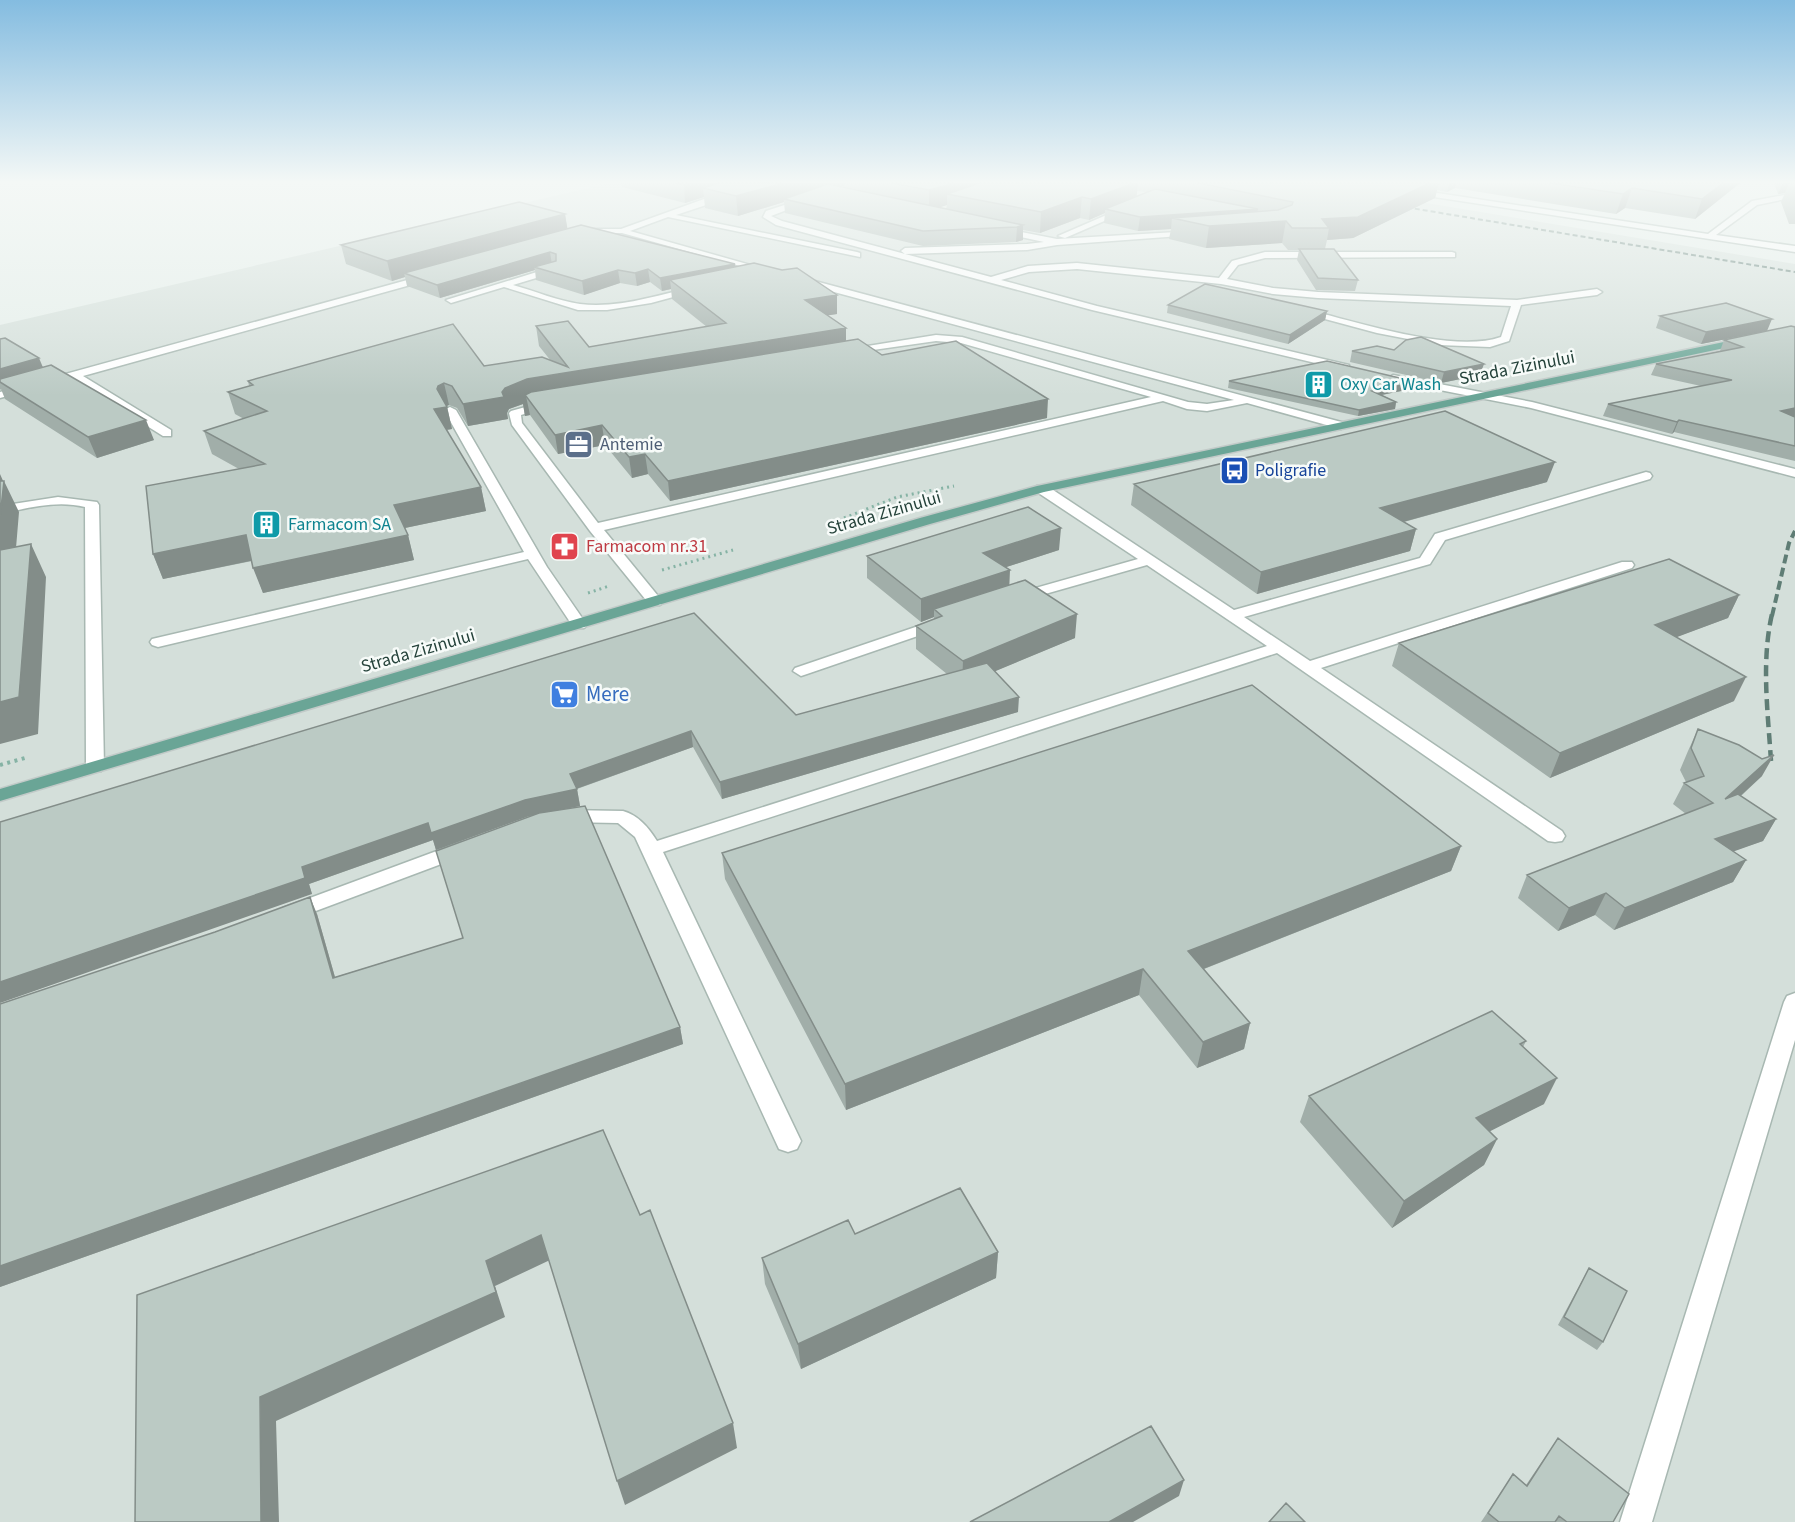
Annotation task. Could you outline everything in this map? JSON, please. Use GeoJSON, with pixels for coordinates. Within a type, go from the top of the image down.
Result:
{"type":"FeatureCollection","features":[{"type":"Feature","properties":{"kind":"main road","name":"Strada Zizinului"},"geometry":{"type":"LineString","coordinates":[[0,795],[579,625],[925,520],[1042,489],[1795,330]]}},
{"type":"Feature","properties":{"kind":"street"},"geometry":{"type":"LineString","coordinates":[[706,254],[776,273],[753,278]]}},
{"type":"Feature","properties":{"kind":"street"},"geometry":{"type":"LineString","coordinates":[[850,254],[876,256],[880,254]]}},
{"type":"Feature","properties":{"kind":"street"},"geometry":{"type":"LineString","coordinates":[[898,254],[1095,308],[1353,369]]}},
{"type":"Feature","properties":{"kind":"street"},"geometry":{"type":"LineString","coordinates":[[1221,281],[1235,263],[1265,255],[1452,255]]}},
{"type":"Feature","properties":{"kind":"street"},"geometry":{"type":"LineString","coordinates":[[992,280],[1018,271],[1049,267],[1119,270],[1221,281],[1305,294],[1517,303],[1597,291]]}},
{"type":"Feature","properties":{"kind":"street"},"geometry":{"type":"LineString","coordinates":[[451,300],[553,270]]}},
{"type":"Feature","properties":{"kind":"street"},"geometry":{"type":"LineString","coordinates":[[1119,270],[1213,291]]}},
{"type":"Feature","properties":{"kind":"street"},"geometry":{"type":"LineString","coordinates":[[0,395],[439,273]]}},
{"type":"Feature","properties":{"kind":"street"},"geometry":{"type":"LineString","coordinates":[[788,277],[1341,425]]}},
{"type":"Feature","properties":{"kind":"street"},"geometry":{"type":"LineString","coordinates":[[502,285],[590,308],[617,306],[708,287]]}},
{"type":"Feature","properties":{"kind":"street"},"geometry":{"type":"LineString","coordinates":[[1294,309],[1446,343],[1477,346],[1495,344],[1505,339],[1517,303]]}},
{"type":"Feature","properties":{"kind":"street"},"geometry":{"type":"LineString","coordinates":[[837,354],[936,338],[962,340],[1186,406],[1207,409],[1249,399]]}},
{"type":"Feature","properties":{"kind":"street"},"geometry":{"type":"LineString","coordinates":[[74,375],[167,433]]}},
{"type":"Feature","properties":{"kind":"street"},"geometry":{"type":"LineString","coordinates":[[1388,377],[1532,405],[1795,473]]}},
{"type":"Feature","properties":{"kind":"street"},"geometry":{"type":"LineString","coordinates":[[595,528],[1165,398]]}},
{"type":"Feature","properties":{"kind":"street"},"geometry":{"type":"LineString","coordinates":[[555,402],[531,406],[515,413],[516,423],[595,528],[656,602]]}},
{"type":"Feature","properties":{"kind":"street"},"geometry":{"type":"LineString","coordinates":[[450,410],[533,554],[579,625]]}},
{"type":"Feature","properties":{"kind":"street"},"geometry":{"type":"LineString","coordinates":[[1231,616],[1425,561],[1440,537],[1646,476]]}},
{"type":"Feature","properties":{"kind":"street"},"geometry":{"type":"LineString","coordinates":[[1042,489],[1279,647],[1555,836]]}},
{"type":"Feature","properties":{"kind":"street"},"geometry":{"type":"LineString","coordinates":[[0,510],[60,501],[79,500],[92,505],[95,767]]}},
{"type":"Feature","properties":{"kind":"street"},"geometry":{"type":"LineString","coordinates":[[158,642],[533,554]]}},
{"type":"Feature","properties":{"kind":"street"},"geometry":{"type":"LineString","coordinates":[[1001,601],[1036,594],[1147,561]]}},
{"type":"Feature","properties":{"kind":"street"},"geometry":{"type":"LineString","coordinates":[[1308,667],[1627,565]]}},
{"type":"Feature","properties":{"kind":"street"},"geometry":{"type":"LineString","coordinates":[[801,671],[958,618]]}},
{"type":"Feature","properties":{"kind":"street"},"geometry":{"type":"LineString","coordinates":[[652,849],[1279,647]]}},
{"type":"Feature","properties":{"kind":"street"},"geometry":{"type":"LineString","coordinates":[[548,819],[576,815],[623,817],[642,832],[788,1141]]}},
{"type":"Feature","properties":{"kind":"street"},"geometry":{"type":"LineString","coordinates":[[270,920],[482,842]]}},
{"type":"Feature","properties":{"kind":"street"},"geometry":{"type":"LineString","coordinates":[[1636,1522],[1795,1002]]}},
{"type":"Feature","properties":{"kind":"shaded area"},"geometry":{"type":"Polygon","coordinates":[[[305,254],[1735,254],[1795,264],[1795,1522],[0,1522],[0,325],[305,254]]]}},
{"type":"Feature","properties":{"kind":"building"},"geometry":{"type":"Polygon","coordinates":[[[367,254],[413,254],[387,261],[367,254]]]}},
{"type":"Feature","properties":{"kind":"building"},"geometry":{"type":"Polygon","coordinates":[[[474,254],[543,254],[437,285],[404,273],[474,254]]]}},
{"type":"Feature","properties":{"kind":"building"},"geometry":{"type":"Polygon","coordinates":[[[556,254],[696,254],[735,264],[660,278],[648,269],[635,273],[618,270],[582,281],[534,267],[556,261],[556,254]]]}},
{"type":"Feature","properties":{"kind":"building"},"geometry":{"type":"Polygon","coordinates":[[[1302,254],[1338,254],[1358,280],[1318,278],[1302,254]]]}},
{"type":"Feature","properties":{"kind":"building"},"geometry":{"type":"Polygon","coordinates":[[[754,263],[782,270],[797,268],[837,295],[805,300],[846,328],[527,379],[505,388],[502,392],[504,397],[463,404],[452,386],[444,383],[437,389],[447,407],[434,409],[481,487],[394,505],[408,535],[253,568],[246,535],[153,554],[146,486],[265,464],[204,431],[267,411],[228,392],[253,385],[248,381],[453,324],[484,366],[542,357],[568,367],[536,326],[568,321],[589,347],[726,323],[670,280],[754,263]]]}},
{"type":"Feature","properties":{"kind":"building"},"geometry":{"type":"Polygon","coordinates":[[[1205,284],[1327,311],[1290,335],[1168,305],[1205,284]]]}},
{"type":"Feature","properties":{"kind":"building"},"geometry":{"type":"Polygon","coordinates":[[[1726,303],[1772,319],[1706,332],[1660,316],[1726,303]]]}},
{"type":"Feature","properties":{"kind":"building"},"geometry":{"type":"Polygon","coordinates":[[[1795,327],[1795,408],[1781,411],[1795,417],[1795,446],[1679,420],[1677,422],[1608,404],[1732,380],[1656,364],[1743,347],[1724,340],[1795,327]]]}},
{"type":"Feature","properties":{"kind":"building"},"geometry":{"type":"Polygon","coordinates":[[[1421,337],[1484,364],[1444,372],[1352,351],[1377,346],[1394,350],[1406,340],[1421,337]]]}},
{"type":"Feature","properties":{"kind":"building"},"geometry":{"type":"Polygon","coordinates":[[[5,338],[39,358],[0,369],[0,339],[5,338]]]}},
{"type":"Feature","properties":{"kind":"building"},"geometry":{"type":"Polygon","coordinates":[[[858,339],[882,355],[956,341],[1048,399],[668,481],[645,454],[629,457],[602,425],[555,435],[526,396],[521,397],[531,392],[858,339]]]}},
{"type":"Feature","properties":{"kind":"building","name":"Oxy Car Wash"},"geometry":{"type":"Polygon","coordinates":[[[1327,361],[1417,382],[1372,391],[1396,402],[1359,410],[1229,381],[1327,361]]]}},
{"type":"Feature","properties":{"kind":"building"},"geometry":{"type":"Polygon","coordinates":[[[51,365],[146,420],[88,437],[0,382],[0,379],[51,365]]]}},
{"type":"Feature","properties":{"kind":"building"},"geometry":{"type":"Polygon","coordinates":[[[1445,411],[1555,462],[1380,508],[1416,529],[1261,572],[1134,484],[1445,411]]]}},
{"type":"Feature","properties":{"kind":"building"},"geometry":{"type":"Polygon","coordinates":[[[0,481],[4,481],[0,517],[0,481]]]}},
{"type":"Feature","properties":{"kind":"building"},"geometry":{"type":"Polygon","coordinates":[[[1028,507],[1061,528],[983,553],[1010,570],[921,599],[867,556],[1028,507]]]}},
{"type":"Feature","properties":{"kind":"building"},"geometry":{"type":"Polygon","coordinates":[[[31,544],[19,697],[0,702],[0,550],[31,544]]]}},
{"type":"Feature","properties":{"kind":"building"},"geometry":{"type":"Polygon","coordinates":[[[1669,559],[1739,595],[1655,625],[1746,677],[1560,753],[1399,643],[1669,559]]]}},
{"type":"Feature","properties":{"kind":"building"},"geometry":{"type":"Polygon","coordinates":[[[1025,580],[1077,614],[963,661],[916,626],[942,616],[934,609],[1025,580]]]}},
{"type":"Feature","properties":{"kind":"building"},"geometry":{"type":"Polygon","coordinates":[[[694,613],[796,715],[987,663],[1019,697],[720,782],[691,731],[570,774],[577,789],[525,800],[431,833],[428,823],[302,867],[305,878],[0,982],[0,822],[694,613]]]}},
{"type":"Feature","properties":{"kind":"building"},"geometry":{"type":"Polygon","coordinates":[[[1252,685],[1461,846],[1188,951],[1250,1023],[1203,1042],[1143,969],[845,1084],[722,853],[1252,685]]]}},
{"type":"Feature","properties":{"kind":"building"},"geometry":{"type":"Polygon","coordinates":[[[1698,729],[1739,745],[1762,759],[1774,755],[1725,799],[1738,794],[1776,819],[1715,839],[1746,860],[1625,908],[1606,893],[1569,908],[1527,875],[1713,803],[1684,783],[1704,776],[1691,748],[1698,729]]]}},
{"type":"Feature","properties":{"kind":"building"},"geometry":{"type":"Polygon","coordinates":[[[585,806],[680,1027],[0,1266],[0,1004],[215,932],[310,897],[333,978],[463,938],[436,851],[539,813],[585,806]]]}},
{"type":"Feature","properties":{"kind":"building"},"geometry":{"type":"Polygon","coordinates":[[[1492,1011],[1526,1041],[1520,1044],[1557,1078],[1476,1118],[1497,1139],[1404,1201],[1309,1096],[1492,1011]]]}},
{"type":"Feature","properties":{"kind":"building"},"geometry":{"type":"Polygon","coordinates":[[[603,1130],[640,1215],[650,1210],[733,1423],[617,1481],[541,1235],[486,1261],[496,1292],[260,1397],[261,1522],[135,1522],[137,1295],[603,1130]]]}},
{"type":"Feature","properties":{"kind":"building"},"geometry":{"type":"Polygon","coordinates":[[[960,1188],[998,1252],[798,1344],[762,1258],[848,1220],[855,1234],[960,1188]]]}},
{"type":"Feature","properties":{"kind":"building"},"geometry":{"type":"Polygon","coordinates":[[[1589,1268],[1627,1291],[1603,1342],[1564,1317],[1589,1268]]]}},
{"type":"Feature","properties":{"kind":"building"},"geometry":{"type":"Polygon","coordinates":[[[1151,1426],[1184,1480],[1109,1522],[970,1522],[1151,1426]]]}},
{"type":"Feature","properties":{"kind":"building"},"geometry":{"type":"Polygon","coordinates":[[[1558,1438],[1629,1494],[1613,1522],[1567,1522],[1559,1516],[1555,1522],[1499,1522],[1488,1513],[1513,1474],[1527,1486],[1558,1438]]]}},
{"type":"Feature","properties":{"kind":"building"},"geometry":{"type":"Polygon","coordinates":[[[1286,1503],[1305,1522],[1269,1522],[1286,1503]]]}},
{"type":"Feature","properties":{"kind":"railway"},"geometry":{"type":"LineString","coordinates":[[1687,254],[1795,272]]}},
{"type":"Feature","properties":{"kind":"railway"},"geometry":{"type":"LineString","coordinates":[[1772,616],[1789,543],[1795,531]]}},
{"type":"Feature","properties":{"kind":"railway"},"geometry":{"type":"LineString","coordinates":[[1771,761],[1766,669],[1772,614]]}},
{"type":"Feature","properties":{"kind":"place","name":"Oxy Car Wash"},"geometry":{"type":"Point","coordinates":[1319,384]}},
{"type":"Feature","properties":{"kind":"place","name":"Antemie"},"geometry":{"type":"Point","coordinates":[579,444]}},
{"type":"Feature","properties":{"kind":"place","name":"Poligrafie"},"geometry":{"type":"Point","coordinates":[1234,470]}},
{"type":"Feature","properties":{"kind":"place","name":"Farmacom SA"},"geometry":{"type":"Point","coordinates":[267,524]}},
{"type":"Feature","properties":{"kind":"place","name":"Farmacom nr.31"},"geometry":{"type":"Point","coordinates":[565,546]}},
{"type":"Feature","properties":{"kind":"place","name":"Mere"},"geometry":{"type":"Point","coordinates":[565,694]}}]}
